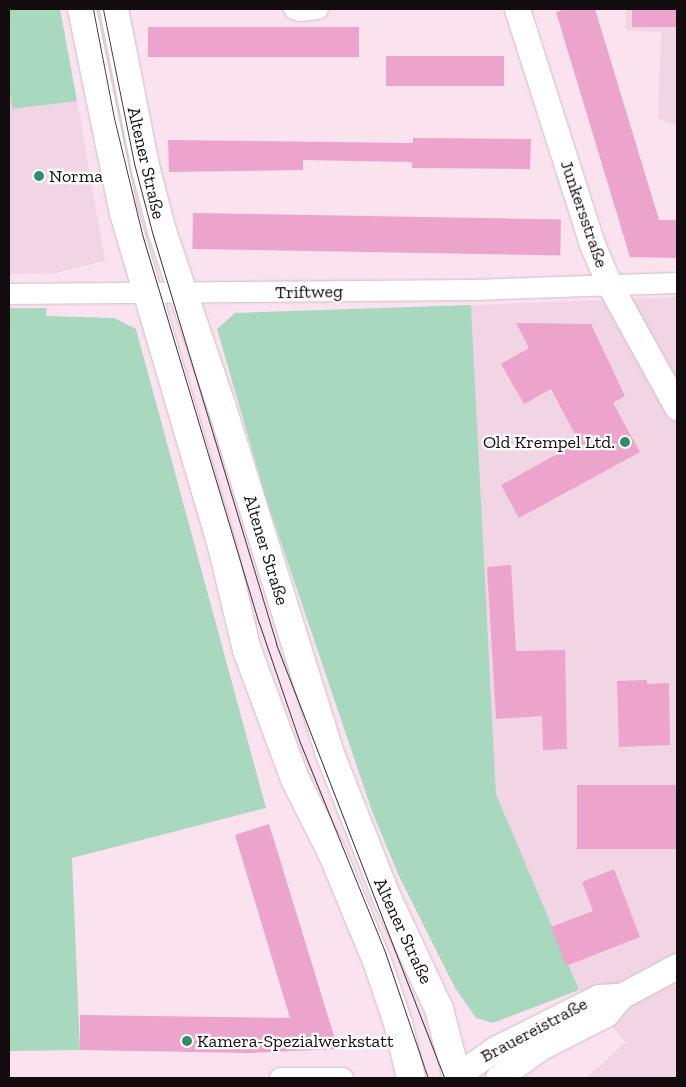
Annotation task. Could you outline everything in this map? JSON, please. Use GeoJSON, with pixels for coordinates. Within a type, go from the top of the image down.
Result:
{"type":"FeatureCollection","features":[{"type":"Feature","properties":{"kind":"main road","name":"Altener Straße"},"geometry":{"type":"LineString","coordinates":[[82,9],[124,213],[213,513],[236,612],[260,692],[373,953],[398,1023],[411,1078]]}},
{"type":"Feature","properties":{"kind":"main road","name":"Altener Straße"},"geometry":{"type":"LineString","coordinates":[[114,9],[146,170],[182,294],[221,404],[330,754],[387,898],[439,1009],[455,1077]]}},
{"type":"Feature","properties":{"kind":"street"},"geometry":{"type":"LineString","coordinates":[[294,9],[300,11],[318,9]]}},
{"type":"Feature","properties":{"kind":"street","name":"Junkersstraße"},"geometry":{"type":"LineString","coordinates":[[517,9],[592,244],[609,284],[677,407]]}},
{"type":"Feature","properties":{"kind":"street","name":"Triftweg"},"geometry":{"type":"LineString","coordinates":[[9,294],[182,294],[512,289],[677,283]]}},
{"type":"Feature","properties":{"kind":"street","name":"Brauereistraße"},"geometry":{"type":"LineString","coordinates":[[498,1078],[541,1047],[606,1014],[621,996],[677,966]]}},
{"type":"Feature","properties":{"kind":"street","name":"Brauereistraße"},"geometry":{"type":"LineString","coordinates":[[455,1077],[497,1048],[599,997],[621,996]]}},
{"type":"Feature","properties":{"kind":"street"},"geometry":{"type":"LineString","coordinates":[[280,1078],[344,1078]]}},
{"type":"Feature","properties":{"kind":"shaded area"},"geometry":{"type":"Polygon","coordinates":[[[626,9],[677,9],[677,127],[658,118],[661,32],[626,30],[626,9]]]}},
{"type":"Feature","properties":{"kind":"shaded area"},"geometry":{"type":"Polygon","coordinates":[[[9,86],[12,109],[77,101],[105,261],[56,273],[9,274],[9,86]]]}},
{"type":"Feature","properties":{"kind":"shaded area"},"geometry":{"type":"Polygon","coordinates":[[[677,297],[677,1078],[586,1078],[626,1042],[579,990],[496,794],[471,305],[677,297]]]}},
{"type":"Feature","properties":{"kind":"green space"},"geometry":{"type":"Polygon","coordinates":[[[9,9],[60,9],[77,101],[12,109],[9,86],[9,9]]]}},
{"type":"Feature","properties":{"kind":"green space"},"geometry":{"type":"Polygon","coordinates":[[[471,305],[496,794],[579,990],[493,1023],[476,1018],[455,988],[398,874],[372,811],[266,498],[217,329],[235,313],[471,305]]]}},
{"type":"Feature","properties":{"kind":"green space"},"geometry":{"type":"Polygon","coordinates":[[[9,308],[47,308],[46,316],[114,318],[136,329],[266,808],[72,858],[80,1050],[9,1051],[9,308]]]}},
{"type":"Feature","properties":{"kind":"building"},"geometry":{"type":"Polygon","coordinates":[[[566,9],[595,9],[659,220],[677,220],[677,258],[630,257],[556,12],[566,9]]]}},
{"type":"Feature","properties":{"kind":"building"},"geometry":{"type":"Polygon","coordinates":[[[632,9],[677,9],[677,27],[632,27],[632,9]]]}},
{"type":"Feature","properties":{"kind":"building"},"geometry":{"type":"Polygon","coordinates":[[[148,27],[359,27],[359,57],[148,57],[148,27]]]}},
{"type":"Feature","properties":{"kind":"building"},"geometry":{"type":"Polygon","coordinates":[[[386,56],[504,56],[504,86],[386,86],[386,56]]]}},
{"type":"Feature","properties":{"kind":"building"},"geometry":{"type":"Polygon","coordinates":[[[413,138],[531,139],[530,169],[412,168],[412,162],[303,160],[303,170],[169,172],[168,140],[413,143],[413,138]]]}},
{"type":"Feature","properties":{"kind":"building"},"geometry":{"type":"Polygon","coordinates":[[[193,213],[561,219],[560,255],[192,249],[193,213]]]}},
{"type":"Feature","properties":{"kind":"building"},"geometry":{"type":"Polygon","coordinates":[[[516,323],[591,324],[625,396],[613,403],[640,452],[519,518],[501,485],[579,442],[551,389],[524,404],[501,364],[529,348],[516,323]]]}},
{"type":"Feature","properties":{"kind":"building"},"geometry":{"type":"Polygon","coordinates":[[[511,565],[516,651],[565,650],[567,749],[543,750],[542,716],[496,719],[487,567],[511,565]]]}},
{"type":"Feature","properties":{"kind":"building"},"geometry":{"type":"Polygon","coordinates":[[[647,680],[647,684],[669,683],[670,745],[619,747],[617,681],[647,680]]]}},
{"type":"Feature","properties":{"kind":"building"},"geometry":{"type":"Polygon","coordinates":[[[577,785],[677,785],[677,849],[577,849],[577,785]]]}},
{"type":"Feature","properties":{"kind":"building"},"geometry":{"type":"Polygon","coordinates":[[[269,824],[338,1049],[248,1053],[80,1050],[80,1015],[290,1018],[235,835],[269,824]]]}},
{"type":"Feature","properties":{"kind":"building"},"geometry":{"type":"Polygon","coordinates":[[[614,869],[640,937],[566,966],[551,927],[593,911],[582,882],[614,869]]]}},
{"type":"Feature","properties":{"kind":"tram line"},"geometry":{"type":"LineString","coordinates":[[93,9],[114,118],[142,234],[259,623],[299,740],[385,952],[428,1078]]}},
{"type":"Feature","properties":{"kind":"tram line"},"geometry":{"type":"LineString","coordinates":[[103,9],[135,167],[152,232],[276,644],[444,1078]]}},
{"type":"Feature","properties":{"kind":"place","name":"Norma"},"geometry":{"type":"Point","coordinates":[39,176]}},
{"type":"Feature","properties":{"kind":"place","name":"Old Krempel Ltd."},"geometry":{"type":"Point","coordinates":[625,442]}},
{"type":"Feature","properties":{"kind":"place","name":"Kamera-Spezialwerkstatt"},"geometry":{"type":"Point","coordinates":[187,1041]}}]}
